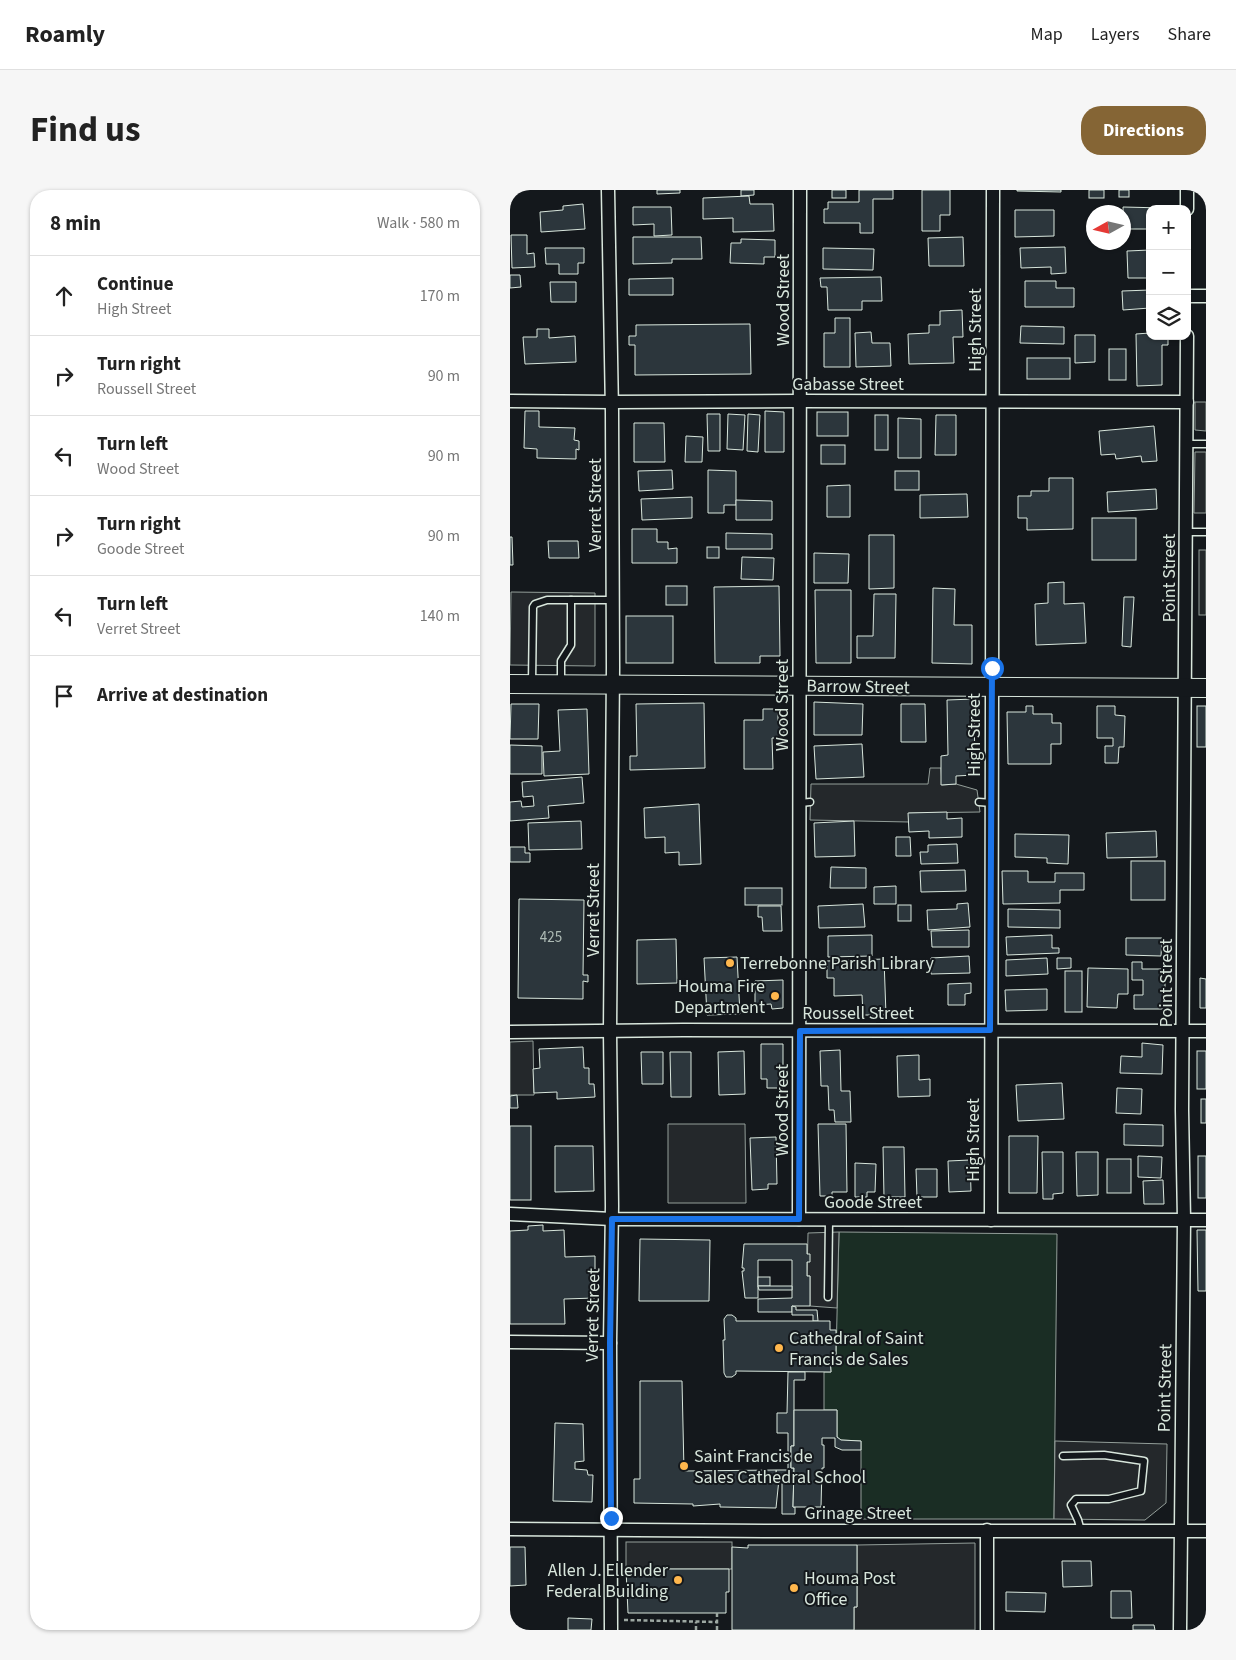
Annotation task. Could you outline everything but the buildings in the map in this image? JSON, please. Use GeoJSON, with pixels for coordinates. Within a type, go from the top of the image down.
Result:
{"type":"FeatureCollection","features":[{"type":"Feature","properties":{"kind":"main road","name":"Barrow Street"},"geometry":{"type":"LineString","coordinates":[[510,684],[1206,688]]}},
{"type":"Feature","properties":{"kind":"street","name":"Verret Street"},"geometry":{"type":"LineString","coordinates":[[608,190],[613,600],[610,1031],[612,1219],[610,1343],[611,1630]]}},
{"type":"Feature","properties":{"kind":"street","name":"Wood Street"},"geometry":{"type":"LineString","coordinates":[[799,1219],[800,1031],[805,802],[799,686],[800,190]]}},
{"type":"Feature","properties":{"kind":"street","name":"High Street"},"geometry":{"type":"LineString","coordinates":[[991,1220],[990,1030],[985,802],[992,688],[993,190]]}},
{"type":"Feature","properties":{"kind":"street"},"geometry":{"type":"LineString","coordinates":[[1187,190],[1187,205]]}},
{"type":"Feature","properties":{"kind":"street"},"geometry":{"type":"LineString","coordinates":[[1191,296],[1206,296]]}},
{"type":"Feature","properties":{"kind":"street","name":"Point Street"},"geometry":{"type":"LineString","coordinates":[[1180,1630],[1184,1220],[1183,1031],[1187,340]]}},
{"type":"Feature","properties":{"kind":"street","name":"Gabasse Street"},"geometry":{"type":"LineString","coordinates":[[510,401],[1187,402]]}},
{"type":"Feature","properties":{"kind":"street","name":"Roussell Street"},"geometry":{"type":"LineString","coordinates":[[510,1032],[1206,1031]]}},
{"type":"Feature","properties":{"kind":"street","name":"Goode Street"},"geometry":{"type":"LineString","coordinates":[[510,1214],[612,1219],[1206,1220]]}},
{"type":"Feature","properties":{"kind":"street"},"geometry":{"type":"LineString","coordinates":[[510,1342],[610,1343]]}},
{"type":"Feature","properties":{"kind":"street","name":"Grinage Street"},"geometry":{"type":"LineString","coordinates":[[510,1529],[1206,1531]]}},
{"type":"Feature","properties":{"kind":"street"},"geometry":{"type":"LineString","coordinates":[[987,1530],[987,1630]]}},
{"type":"Feature","properties":{"kind":"lane"},"geometry":{"type":"LineString","coordinates":[[1187,444],[1206,444]]}},
{"type":"Feature","properties":{"kind":"lane"},"geometry":{"type":"LineString","coordinates":[[1186,532],[1206,532]]}},
{"type":"Feature","properties":{"kind":"lane"},"geometry":{"type":"LineString","coordinates":[[532,684],[533,607],[535,604],[542,600],[613,600]]}},
{"type":"Feature","properties":{"kind":"lane"},"geometry":{"type":"LineString","coordinates":[[561,684],[561,661],[571,645],[571,600]]}},
{"type":"Feature","properties":{"kind":"lane"},"geometry":{"type":"LineString","coordinates":[[828,1297],[829,1220]]}},
{"type":"Feature","properties":{"kind":"lane"},"geometry":{"type":"LineString","coordinates":[[1063,1456],[1104,1455],[1144,1462],[1141,1491],[1109,1499],[1076,1499],[1071,1506],[1081,1531]]}},
{"type":"Feature","properties":{"kind":"path"},"geometry":{"type":"LineString","coordinates":[[717,1613],[717,1630]]}},
{"type":"Feature","properties":{"kind":"path"},"geometry":{"type":"LineString","coordinates":[[624,1620],[717,1622]]}},
{"type":"Feature","properties":{"kind":"path"},"geometry":{"type":"LineString","coordinates":[[696,1621],[696,1630]]}},
{"type":"Feature","properties":{"kind":"green space"},"geometry":{"type":"Polygon","coordinates":[[[839,1232],[1057,1234],[1054,1519],[861,1519],[861,1441],[841,1440],[837,1437],[837,1410],[824,1410],[824,1372],[831,1372],[830,1357],[836,1357],[839,1232]]]}},
{"type":"Feature","properties":{"kind":"shaded area"},"geometry":{"type":"Polygon","coordinates":[[[1195,402],[1206,402],[1206,431],[1195,430],[1195,402]]]}},
{"type":"Feature","properties":{"kind":"shaded area"},"geometry":{"type":"Polygon","coordinates":[[[1195,452],[1206,452],[1206,513],[1194,513],[1195,452]]]}},
{"type":"Feature","properties":{"kind":"shaded area"},"geometry":{"type":"Polygon","coordinates":[[[1199,550],[1206,550],[1206,615],[1199,615],[1199,550]]]}},
{"type":"Feature","properties":{"kind":"shaded area"},"geometry":{"type":"Polygon","coordinates":[[[511,592],[595,593],[595,666],[510,665],[511,592]]]}},
{"type":"Feature","properties":{"kind":"shaded area"},"geometry":{"type":"Polygon","coordinates":[[[930,768],[941,768],[942,785],[956,784],[977,790],[980,812],[909,813],[909,822],[810,820],[811,784],[928,784],[930,768]]]}},
{"type":"Feature","properties":{"kind":"shaded area"},"geometry":{"type":"Polygon","coordinates":[[[533,1041],[534,1095],[510,1095],[510,1042],[533,1041]]]}},
{"type":"Feature","properties":{"kind":"shaded area"},"geometry":{"type":"Polygon","coordinates":[[[668,1124],[745,1124],[746,1203],[668,1203],[668,1124]]]}},
{"type":"Feature","properties":{"kind":"shaded area"},"geometry":{"type":"Polygon","coordinates":[[[839,1232],[837,1308],[810,1306],[810,1276],[807,1276],[808,1233],[839,1232]]]}},
{"type":"Feature","properties":{"kind":"shaded area"},"geometry":{"type":"Polygon","coordinates":[[[1055,1441],[1167,1444],[1166,1503],[1145,1520],[1054,1519],[1055,1441]]]}},
{"type":"Feature","properties":{"kind":"shaded area"},"geometry":{"type":"Polygon","coordinates":[[[626,1542],[732,1542],[732,1569],[626,1569],[626,1542]]]}},
{"type":"Feature","properties":{"kind":"shaded area"},"geometry":{"type":"Polygon","coordinates":[[[975,1543],[975,1630],[854,1630],[854,1607],[857,1607],[857,1545],[975,1543]]]}},
{"type":"Feature","properties":{"kind":"place","name":"Terrebonne Parish Library"},"geometry":{"type":"Point","coordinates":[730,963]}},
{"type":"Feature","properties":{"kind":"place","name":"Houma Fire Department"},"geometry":{"type":"Point","coordinates":[775,996]}},
{"type":"Feature","properties":{"kind":"place","name":"Cathedral of Saint Francis de Sales"},"geometry":{"type":"Point","coordinates":[779,1348]}},
{"type":"Feature","properties":{"kind":"place","name":"Saint Francis de Sales Cathedral School"},"geometry":{"type":"Point","coordinates":[684,1466]}},
{"type":"Feature","properties":{"kind":"place","name":"Allen J. Ellender Federal Building"},"geometry":{"type":"Point","coordinates":[678,1580]}},
{"type":"Feature","properties":{"kind":"place","name":"Houma Post Office"},"geometry":{"type":"Point","coordinates":[794,1588]}},
{"type":"Feature","properties":{"kind":"route"},"geometry":{"type":"LineString","coordinates":[[611,1518],[610,1343],[612,1219],[799,1219],[800,1031],[990,1030],[992,668]]}}]}
